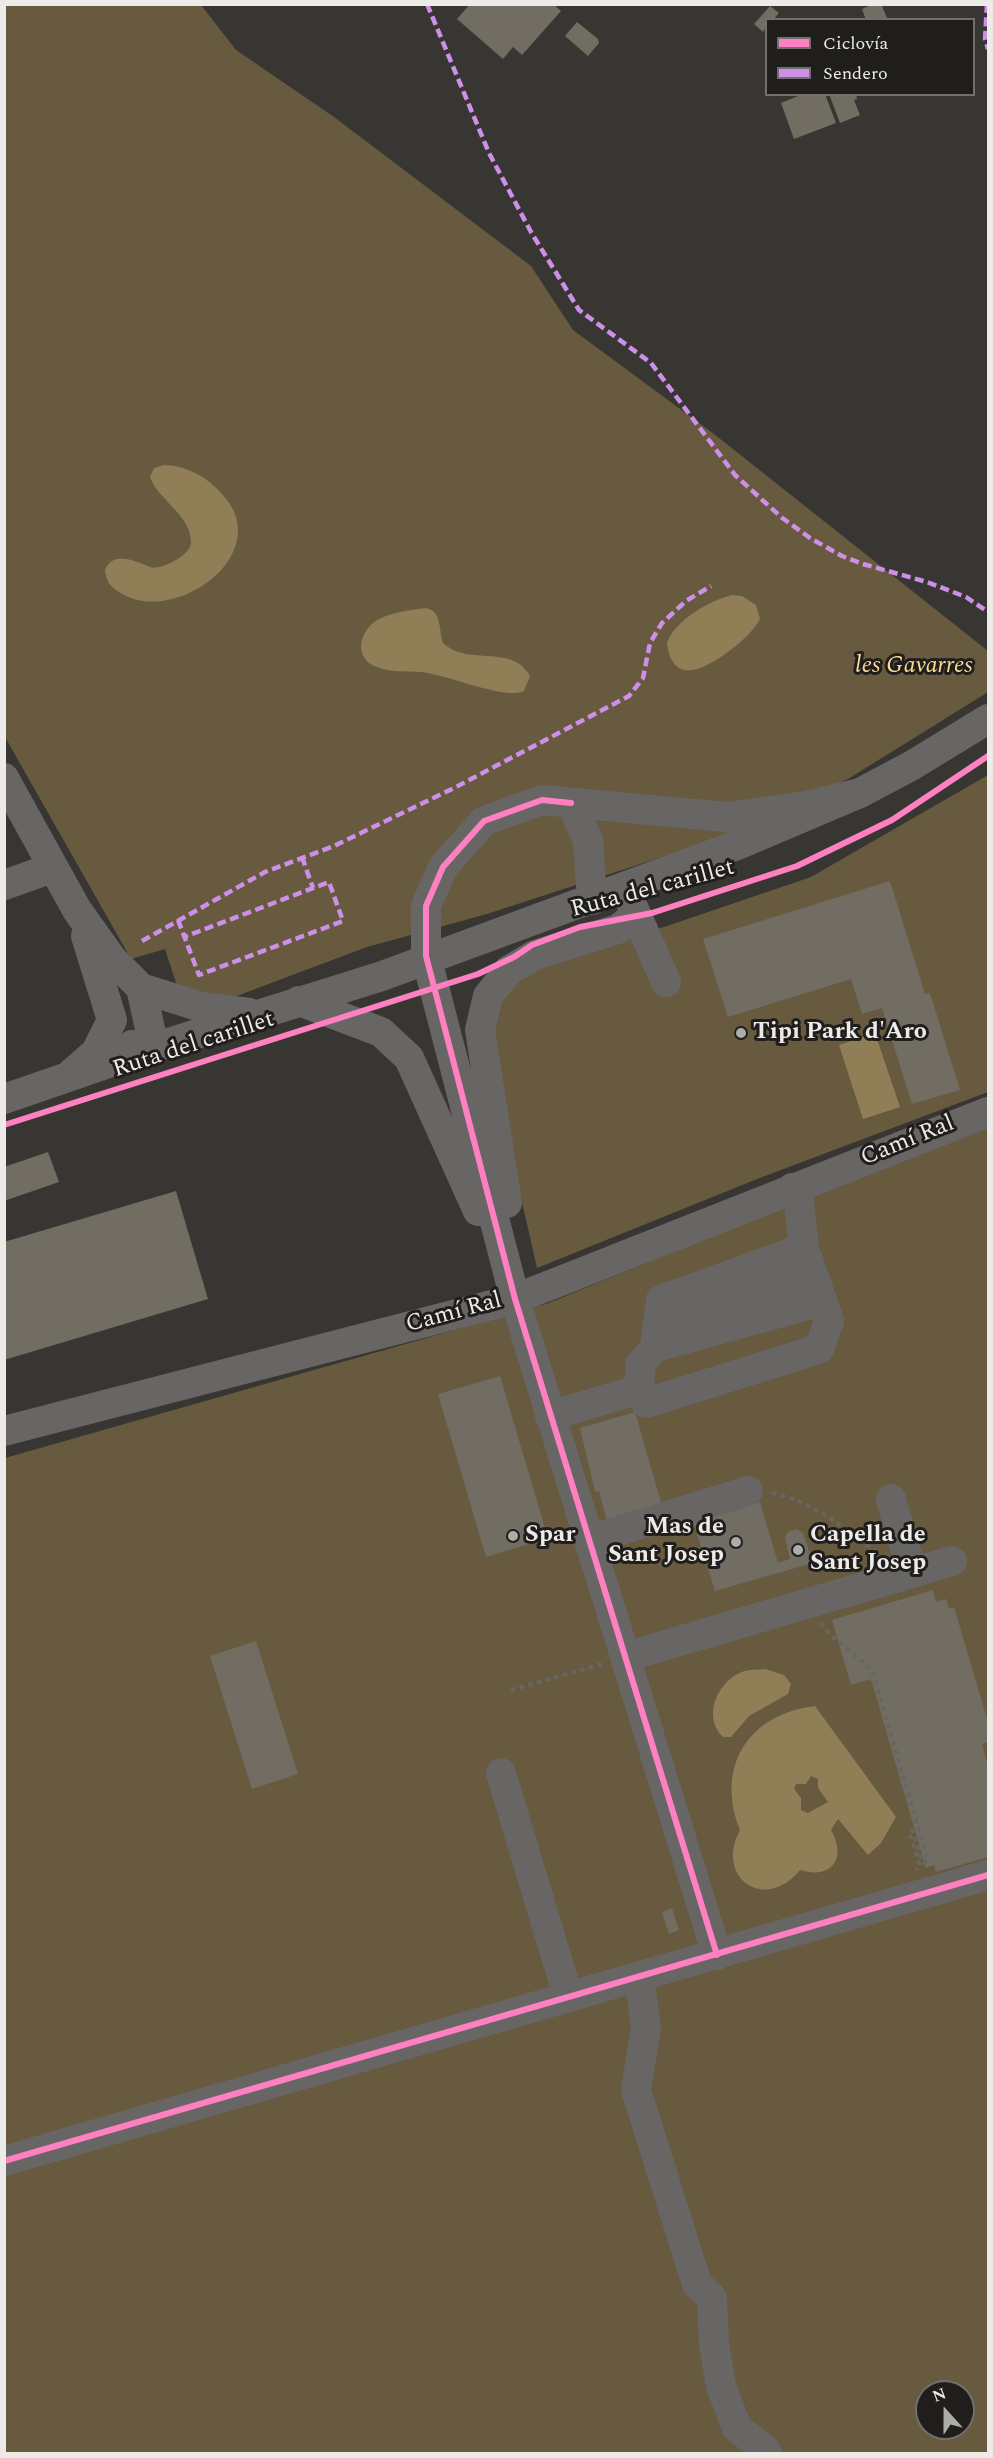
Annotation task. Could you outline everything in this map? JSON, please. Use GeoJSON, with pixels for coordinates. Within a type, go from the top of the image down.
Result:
{"type":"FeatureCollection","features":[{"type":"Feature","properties":{"kind":"street"},"geometry":{"type":"LineString","coordinates":[[4,1100],[146,1050],[382,976],[592,900],[803,819],[911,766],[988,719]]}},
{"type":"Feature","properties":{"kind":"street"},"geometry":{"type":"LineString","coordinates":[[4,778],[76,910],[112,959],[141,988],[201,1007],[259,1014]]}},
{"type":"Feature","properties":{"kind":"street"},"geometry":{"type":"LineString","coordinates":[[717,1955],[517,1305],[426,956],[426,906],[443,867],[484,821],[542,800],[726,817],[804,806],[860,793]]}},
{"type":"Feature","properties":{"kind":"street"},"geometry":{"type":"LineString","coordinates":[[571,803],[588,840],[592,900]]}},
{"type":"Feature","properties":{"kind":"street"},"geometry":{"type":"LineString","coordinates":[[4,885],[52,868]]}},
{"type":"Feature","properties":{"kind":"street"},"geometry":{"type":"LineString","coordinates":[[625,887],[666,982]]}},
{"type":"Feature","properties":{"kind":"street"},"geometry":{"type":"LineString","coordinates":[[76,910],[112,1020],[128,1044],[146,1050]]}},
{"type":"Feature","properties":{"kind":"street"},"geometry":{"type":"LineString","coordinates":[[501,1247],[507,1196],[491,1113],[480,1030],[488,996],[508,971],[535,955],[618,929],[636,915]]}},
{"type":"Feature","properties":{"kind":"street"},"geometry":{"type":"LineString","coordinates":[[141,988],[151,1034],[146,1050]]}},
{"type":"Feature","properties":{"kind":"street"},"geometry":{"type":"LineString","coordinates":[[300,1001],[381,1032],[409,1058],[475,1207],[501,1247]]}},
{"type":"Feature","properties":{"kind":"street"},"geometry":{"type":"LineString","coordinates":[[68,1077],[96,1052],[112,1020]]}},
{"type":"Feature","properties":{"kind":"street","name":"Camí Ral"},"geometry":{"type":"LineString","coordinates":[[4,1431],[517,1305],[792,1188],[988,1112]]}},
{"type":"Feature","properties":{"kind":"street"},"geometry":{"type":"LineString","coordinates":[[792,1188],[799,1203],[813,1275],[829,1321],[819,1349],[646,1403],[640,1389],[640,1365],[656,1335],[660,1300],[813,1275]]}},
{"type":"Feature","properties":{"kind":"street"},"geometry":{"type":"LineString","coordinates":[[656,1335],[813,1275]]}},
{"type":"Feature","properties":{"kind":"street"},"geometry":{"type":"LineString","coordinates":[[550,1416],[640,1389]]}},
{"type":"Feature","properties":{"kind":"street"},"geometry":{"type":"LineString","coordinates":[[589,1540],[748,1491]]}},
{"type":"Feature","properties":{"kind":"street"},"geometry":{"type":"LineString","coordinates":[[891,1499],[907,1574]]}},
{"type":"Feature","properties":{"kind":"street"},"geometry":{"type":"LineString","coordinates":[[625,1657],[952,1562]]}},
{"type":"Feature","properties":{"kind":"street"},"geometry":{"type":"LineString","coordinates":[[501,1773],[568,1996]]}},
{"type":"Feature","properties":{"kind":"street"},"geometry":{"type":"LineString","coordinates":[[4,2161],[988,1875]]}},
{"type":"Feature","properties":{"kind":"street"},"geometry":{"type":"LineString","coordinates":[[639,1976],[646,2027],[636,2090],[697,2284],[712,2298],[714,2344],[721,2386],[737,2428],[765,2449],[767,2454]]}},
{"type":"Feature","properties":{"kind":"path"},"geometry":{"type":"LineString","coordinates":[[748,1491],[797,1498],[833,1519],[907,1574]]}},
{"type":"Feature","properties":{"kind":"path"},"geometry":{"type":"LineString","coordinates":[[823,1628],[872,1670],[928,1862],[923,1863],[913,1831],[909,1832],[920,1866],[915,1868]]}},
{"type":"Feature","properties":{"kind":"path"},"geometry":{"type":"LineString","coordinates":[[511,1690],[625,1657]]}},
{"type":"Feature","properties":{"kind":"green space","name":"les Gavarres"},"geometry":{"type":"Polygon","coordinates":[[[4,5],[201,5],[236,50],[334,117],[531,266],[573,330],[714,434],[988,651],[988,692],[848,779],[708,842],[487,914],[367,947],[226,1000],[178,989],[165,949],[131,959],[5,737],[4,5]]]}},
{"type":"Feature","properties":{"kind":"green space","name":"Tipi Park d'Aro"},"geometry":{"type":"Polygon","coordinates":[[[988,775],[988,1092],[757,1179],[537,1268],[490,1062],[497,1005],[524,968],[658,929],[811,877],[988,775]]]}},
{"type":"Feature","properties":{"kind":"green space"},"geometry":{"type":"Polygon","coordinates":[[[988,1127],[988,2453],[5,2454],[5,1458],[546,1304],[961,1135],[988,1127]]]}},
{"type":"Feature","properties":{"kind":"shaded area"},"geometry":{"type":"Polygon","coordinates":[[[164,465],[189,470],[204,478],[223,495],[236,518],[237,541],[228,562],[211,580],[189,593],[165,600],[141,601],[113,588],[107,580],[105,570],[114,560],[120,559],[132,560],[155,568],[161,567],[181,557],[190,548],[190,533],[181,516],[160,493],[150,477],[154,468],[164,465]]]}},
{"type":"Feature","properties":{"kind":"shaded area"},"geometry":{"type":"Polygon","coordinates":[[[732,595],[742,596],[756,605],[760,619],[755,627],[738,644],[703,667],[684,670],[676,666],[667,643],[677,627],[703,607],[732,595]]]}},
{"type":"Feature","properties":{"kind":"shaded area"},"geometry":{"type":"Polygon","coordinates":[[[426,608],[438,617],[443,643],[453,650],[465,654],[501,657],[522,666],[530,676],[524,691],[515,693],[490,690],[433,674],[384,669],[366,660],[362,653],[362,640],[374,622],[391,614],[426,608]]]}},
{"type":"Feature","properties":{"kind":"shaded area"},"geometry":{"type":"Polygon","coordinates":[[[875,1033],[900,1107],[863,1119],[839,1045],[875,1033]]]}},
{"type":"Feature","properties":{"kind":"shaded area"},"geometry":{"type":"Polygon","coordinates":[[[765,1669],[784,1675],[791,1684],[788,1694],[749,1716],[731,1737],[723,1737],[717,1729],[713,1710],[719,1692],[726,1683],[742,1672],[765,1669]]]}},
{"type":"Feature","properties":{"kind":"shaded area"},"geometry":{"type":"Polygon","coordinates":[[[815,1706],[896,1817],[881,1843],[868,1855],[838,1819],[831,1830],[837,1849],[834,1864],[821,1872],[800,1870],[786,1883],[772,1889],[759,1889],[747,1884],[738,1875],[733,1863],[734,1847],[740,1830],[733,1807],[732,1785],[735,1765],[743,1747],[755,1732],[772,1720],[792,1711],[815,1706]],[[811,1776],[806,1784],[796,1784],[794,1789],[801,1798],[801,1810],[808,1813],[828,1802],[818,1788],[818,1779],[811,1776]]]}},
{"type":"Feature","properties":{"kind":"building"},"geometry":{"type":"Polygon","coordinates":[[[470,4],[553,4],[561,11],[522,55],[513,47],[503,59],[457,19],[470,4]]]}},
{"type":"Feature","properties":{"kind":"building"},"geometry":{"type":"Polygon","coordinates":[[[873,4],[881,4],[887,18],[865,18],[862,9],[873,4]]]}},
{"type":"Feature","properties":{"kind":"building"},"geometry":{"type":"Polygon","coordinates":[[[770,6],[779,13],[775,18],[765,18],[763,32],[754,24],[770,6]]]}},
{"type":"Feature","properties":{"kind":"building"},"geometry":{"type":"Polygon","coordinates":[[[577,22],[598,39],[599,43],[588,56],[565,36],[577,22]]]}},
{"type":"Feature","properties":{"kind":"building"},"geometry":{"type":"Polygon","coordinates":[[[798,96],[826,96],[836,123],[794,139],[781,103],[798,96]]]}},
{"type":"Feature","properties":{"kind":"building"},"geometry":{"type":"Polygon","coordinates":[[[830,96],[856,96],[857,99],[854,100],[860,115],[840,123],[830,96]]]}},
{"type":"Feature","properties":{"kind":"building","name":"Tipi Park d'Aro"},"geometry":{"type":"Polygon","coordinates":[[[890,881],[925,994],[930,993],[960,1090],[912,1104],[882,1008],[862,1014],[851,979],[728,1017],[703,939],[890,881]]]}},
{"type":"Feature","properties":{"kind":"building"},"geometry":{"type":"Polygon","coordinates":[[[48,1152],[59,1182],[4,1201],[4,1167],[48,1152]]]}},
{"type":"Feature","properties":{"kind":"building"},"geometry":{"type":"Polygon","coordinates":[[[176,1191],[208,1299],[4,1360],[4,1242],[176,1191]]]}},
{"type":"Feature","properties":{"kind":"building"},"geometry":{"type":"Polygon","coordinates":[[[500,1376],[548,1538],[486,1557],[438,1394],[500,1376]]]}},
{"type":"Feature","properties":{"kind":"building"},"geometry":{"type":"Polygon","coordinates":[[[635,1412],[662,1506],[607,1522],[599,1491],[595,1492],[580,1428],[635,1412]]]}},
{"type":"Feature","properties":{"kind":"building","name":"Mas de Sant Josep"},"geometry":{"type":"Polygon","coordinates":[[[760,1502],[778,1563],[790,1559],[785,1538],[788,1532],[796,1529],[803,1533],[813,1563],[715,1591],[693,1521],[760,1502]]]}},
{"type":"Feature","properties":{"kind":"building"},"geometry":{"type":"Polygon","coordinates":[[[933,1590],[936,1602],[946,1599],[949,1609],[954,1607],[988,1722],[988,1742],[982,1744],[988,1767],[988,1857],[936,1872],[934,1865],[926,1868],[871,1679],[851,1685],[832,1620],[933,1590]]]}},
{"type":"Feature","properties":{"kind":"building"},"geometry":{"type":"Polygon","coordinates":[[[256,1641],[298,1774],[252,1789],[210,1656],[256,1641]]]}},
{"type":"Feature","properties":{"kind":"building"},"geometry":{"type":"Polygon","coordinates":[[[672,1908],[679,1930],[669,1934],[662,1912],[672,1908]]]}},
{"type":"Feature","properties":{"kind":"marked path"},"geometry":{"type":"LineString","coordinates":[[427,4],[489,153],[531,232],[579,310],[651,363],[735,475],[781,517],[810,538],[842,556],[927,582],[966,597],[988,612]]}},
{"type":"Feature","properties":{"kind":"marked path"},"geometry":{"type":"LineString","coordinates":[[987,4],[985,39],[988,49]]}},
{"type":"Feature","properties":{"kind":"marked path"},"geometry":{"type":"LineString","coordinates":[[142,941],[265,872],[334,846],[454,788],[629,696],[643,678],[650,643],[662,623],[686,601],[711,586]]}},
{"type":"Feature","properties":{"kind":"marked path"},"geometry":{"type":"LineString","coordinates":[[302,857],[313,888]]}},
{"type":"Feature","properties":{"kind":"marked path"},"geometry":{"type":"LineString","coordinates":[[178,920],[199,975],[343,921],[329,882],[184,937]]}},
{"type":"Feature","properties":{"kind":"cycle path","name":"Ruta del carillet"},"geometry":{"type":"LineString","coordinates":[[4,1125],[478,974],[514,957],[532,945],[580,927],[652,913],[797,866],[892,820],[988,756]]}},
{"type":"Feature","properties":{"kind":"cycle path"},"geometry":{"type":"LineString","coordinates":[[571,803],[542,800],[484,821],[443,867],[426,906],[426,956],[515,1299],[717,1955]]}},
{"type":"Feature","properties":{"kind":"cycle path"},"geometry":{"type":"LineString","coordinates":[[4,2161],[988,1875]]}},
{"type":"Feature","properties":{"kind":"place","name":"Tipi Park d'Aro"},"geometry":{"type":"Point","coordinates":[741,1033]}},
{"type":"Feature","properties":{"kind":"place","name":"Spar"},"geometry":{"type":"Point","coordinates":[513,1536]}},
{"type":"Feature","properties":{"kind":"place","name":"Mas de Sant Josep"},"geometry":{"type":"Point","coordinates":[736,1542]}},
{"type":"Feature","properties":{"kind":"place","name":"Capella de Sant Josep"},"geometry":{"type":"Point","coordinates":[798,1550]}}]}
